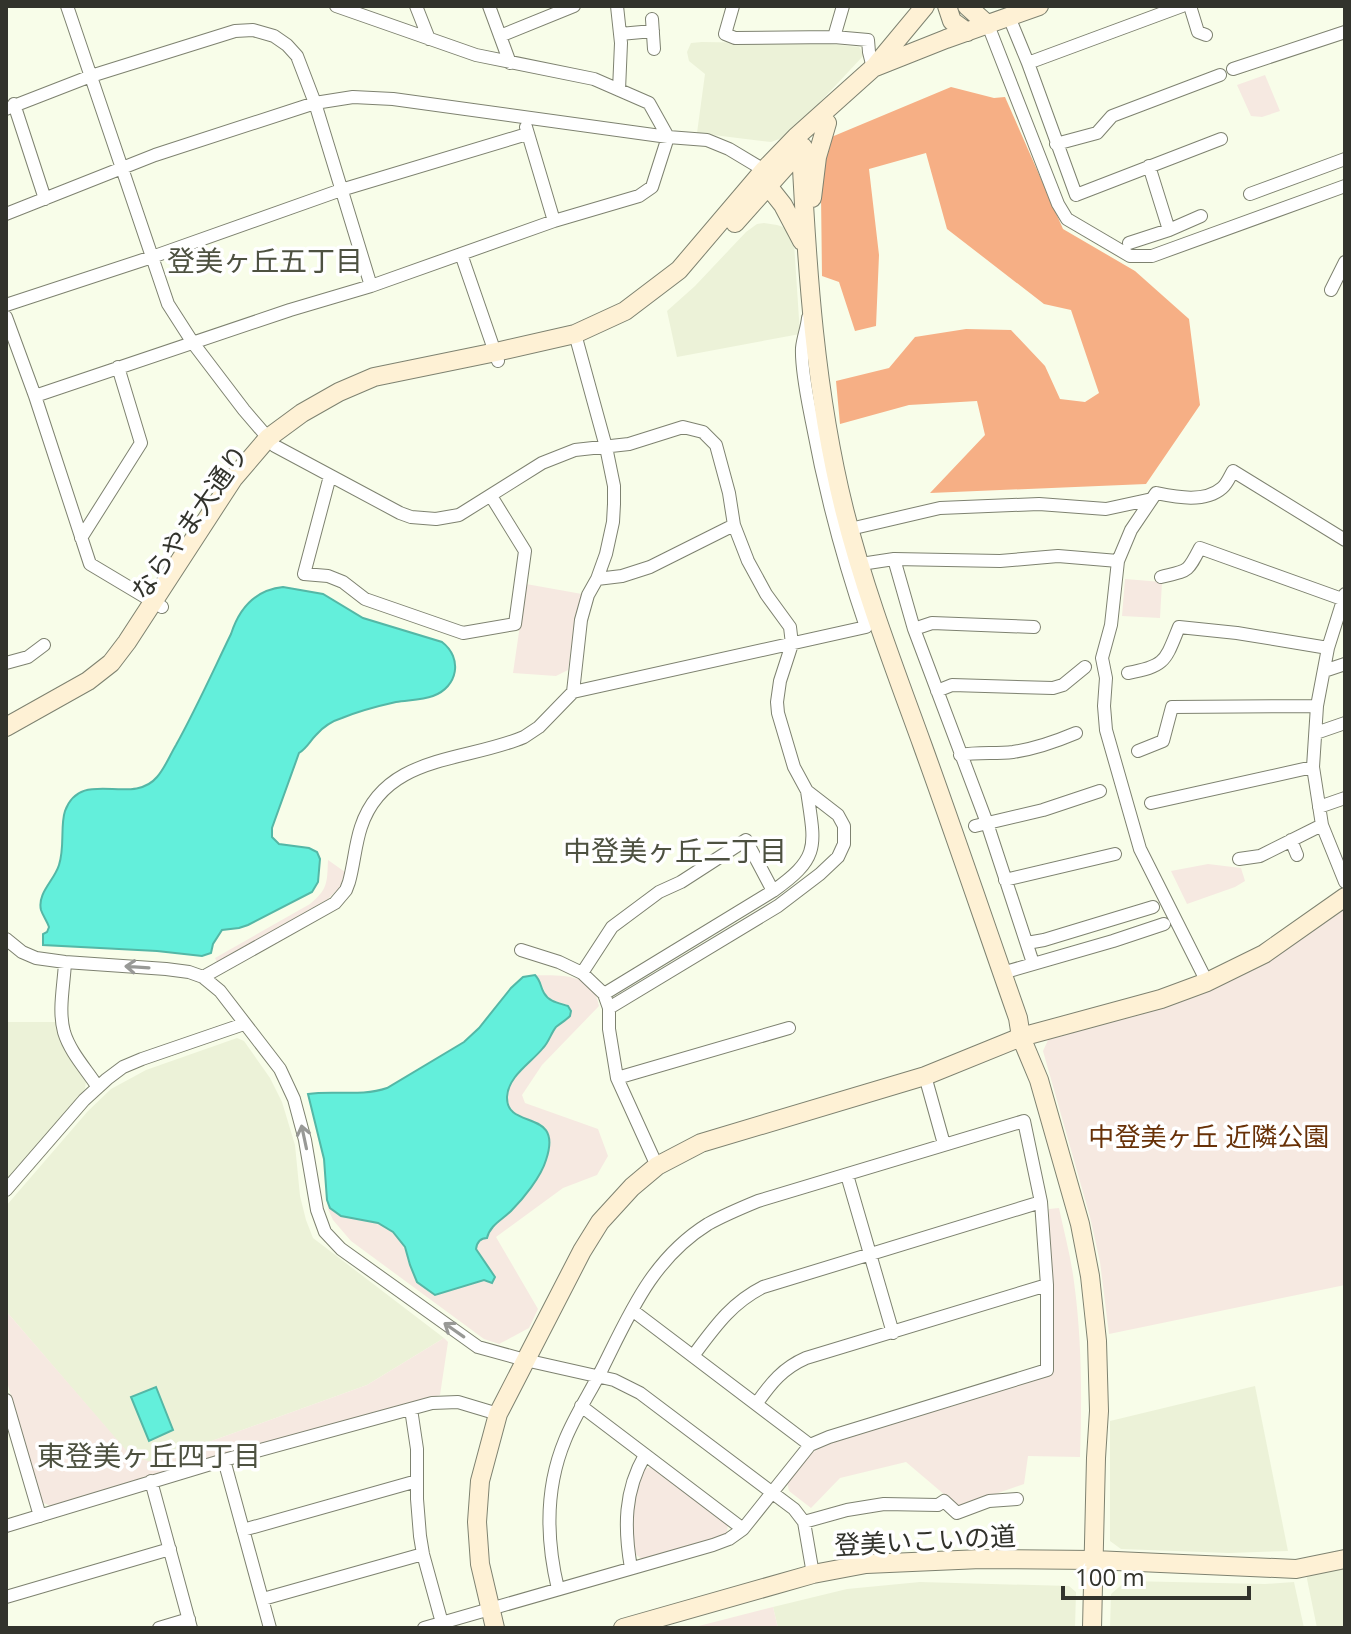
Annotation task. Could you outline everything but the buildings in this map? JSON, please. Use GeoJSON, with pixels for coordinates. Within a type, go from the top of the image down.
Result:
{"type":"FeatureCollection","features":[{"type":"Feature","properties":{"kind":"street"},"geometry":{"type":"LineString","coordinates":[[67,6],[168,304],[193,343],[272,442],[400,513],[424,519],[459,515],[552,458],[575,450],[641,441],[677,428],[690,427],[703,432],[719,450],[734,525],[748,561],[766,594],[790,627],[792,644],[780,681],[778,713],[794,767],[807,791],[814,840],[811,854],[789,880],[604,994]]}},
{"type":"Feature","properties":{"kind":"street"},"geometry":{"type":"LineString","coordinates":[[35,396],[371,286],[554,221],[639,196],[652,187],[668,137],[649,103],[594,79],[476,55],[336,6]]}},
{"type":"Feature","properties":{"kind":"street"},"geometry":{"type":"LineString","coordinates":[[416,6],[429,39]]}},
{"type":"Feature","properties":{"kind":"street"},"geometry":{"type":"LineString","coordinates":[[489,6],[510,63]]}},
{"type":"Feature","properties":{"kind":"street"},"geometry":{"type":"LineString","coordinates":[[500,36],[574,6]]}},
{"type":"Feature","properties":{"kind":"street"},"geometry":{"type":"LineString","coordinates":[[617,6],[619,90]]}},
{"type":"Feature","properties":{"kind":"street"},"geometry":{"type":"LineString","coordinates":[[733,6],[725,34],[735,38],[834,37],[868,40],[873,68]]}},
{"type":"Feature","properties":{"kind":"street"},"geometry":{"type":"LineString","coordinates":[[834,37],[843,6]]}},
{"type":"Feature","properties":{"kind":"street"},"geometry":{"type":"LineString","coordinates":[[798,143],[827,123],[925,6]]}},
{"type":"Feature","properties":{"kind":"street"},"geometry":{"type":"LineString","coordinates":[[967,6],[988,25],[1058,204],[1067,219],[1130,256],[1152,256],[1345,186]]}},
{"type":"Feature","properties":{"kind":"street"},"geometry":{"type":"LineString","coordinates":[[577,339],[625,311],[679,270],[873,68],[1039,6]]}},
{"type":"Feature","properties":{"kind":"street"},"geometry":{"type":"LineString","coordinates":[[1028,63],[1182,6]]}},
{"type":"Feature","properties":{"kind":"street"},"geometry":{"type":"LineString","coordinates":[[1190,6],[1198,32],[1206,35]]}},
{"type":"Feature","properties":{"kind":"street"},"geometry":{"type":"LineString","coordinates":[[946,39],[949,9]]}},
{"type":"Feature","properties":{"kind":"street"},"geometry":{"type":"LineString","coordinates":[[949,9],[952,21],[967,32]]}},
{"type":"Feature","properties":{"kind":"street"},"geometry":{"type":"LineString","coordinates":[[1009,17],[1076,195],[1221,139]]}},
{"type":"Feature","properties":{"kind":"street"},"geometry":{"type":"LineString","coordinates":[[620,34],[652,25],[654,49]]}},
{"type":"Feature","properties":{"kind":"street"},"geometry":{"type":"LineString","coordinates":[[45,199],[10,107],[91,76],[235,31],[253,30],[274,36],[297,56],[315,103],[371,286]]}},
{"type":"Feature","properties":{"kind":"street"},"geometry":{"type":"LineString","coordinates":[[1233,69],[1345,32]]}},
{"type":"Feature","properties":{"kind":"street"},"geometry":{"type":"LineString","coordinates":[[1056,144],[1097,133],[1112,116],[1220,75]]}},
{"type":"Feature","properties":{"kind":"street"},"geometry":{"type":"LineString","coordinates":[[6,214],[155,155],[315,103],[353,97],[393,99],[707,140],[729,149],[766,178],[807,248]]}},
{"type":"Feature","properties":{"kind":"street"},"geometry":{"type":"LineString","coordinates":[[524,116],[554,221]]}},
{"type":"Feature","properties":{"kind":"street"},"geometry":{"type":"LineString","coordinates":[[807,248],[817,157],[827,123]]}},
{"type":"Feature","properties":{"kind":"street"},"geometry":{"type":"LineString","coordinates":[[6,305],[341,190],[527,134]]}},
{"type":"Feature","properties":{"kind":"street"},"geometry":{"type":"LineString","coordinates":[[798,143],[820,386],[844,509],[878,622],[1018,1018],[1021,1037],[1043,1094],[1080,1224],[1090,1276],[1097,1341],[1099,1411],[1092,1628]]}},
{"type":"Feature","properties":{"kind":"street"},"geometry":{"type":"LineString","coordinates":[[1250,194],[1345,159]]}},
{"type":"Feature","properties":{"kind":"street"},"geometry":{"type":"LineString","coordinates":[[1149,166],[1169,230]]}},
{"type":"Feature","properties":{"kind":"street"},"geometry":{"type":"LineString","coordinates":[[577,339],[610,331],[673,288],[749,208],[766,178]]}},
{"type":"Feature","properties":{"kind":"street"},"geometry":{"type":"LineString","coordinates":[[749,208],[777,212],[794,224]]}},
{"type":"Feature","properties":{"kind":"street"},"geometry":{"type":"LineString","coordinates":[[1129,243],[1201,216]]}},
{"type":"Feature","properties":{"kind":"street"},"geometry":{"type":"LineString","coordinates":[[461,254],[497,356]]}},
{"type":"Feature","properties":{"kind":"street"},"geometry":{"type":"LineString","coordinates":[[1331,290],[1345,262]]}},
{"type":"Feature","properties":{"kind":"street"},"geometry":{"type":"LineString","coordinates":[[203,977],[341,897],[349,882],[365,818],[376,799],[402,776],[423,766],[524,737],[539,727],[573,692],[866,627],[833,521],[808,401],[802,349],[812,300]]}},
{"type":"Feature","properties":{"kind":"street"},"geometry":{"type":"LineString","coordinates":[[6,317],[90,564],[157,604],[111,663],[88,681],[6,727]]}},
{"type":"Feature","properties":{"kind":"street"},"geometry":{"type":"LineString","coordinates":[[573,692],[581,620],[610,538],[614,504],[614,486],[606,447],[577,339]]}},
{"type":"Feature","properties":{"kind":"street","name":"ならやま大通り"},"geometry":{"type":"LineString","coordinates":[[6,739],[90,690],[125,658],[157,604],[272,442],[341,401],[375,386],[577,339]]}},
{"type":"Feature","properties":{"kind":"street"},"geometry":{"type":"LineString","coordinates":[[81,538],[141,443],[118,367]]}},
{"type":"Feature","properties":{"kind":"street"},"geometry":{"type":"LineString","coordinates":[[1207,982],[1140,849],[1106,730],[1106,678],[1102,658],[1111,625],[1118,561],[1131,530],[1156,493],[1181,498],[1214,493],[1224,487],[1233,471],[1345,540]]}},
{"type":"Feature","properties":{"kind":"street"},"geometry":{"type":"LineString","coordinates":[[330,476],[304,574],[328,576],[343,582],[365,599],[463,633],[515,624],[525,551],[491,496]]}},
{"type":"Feature","properties":{"kind":"street"},"geometry":{"type":"LineString","coordinates":[[850,529],[940,508],[1039,504],[1106,509],[1152,499]]}},
{"type":"Feature","properties":{"kind":"street"},"geometry":{"type":"LineString","coordinates":[[597,579],[622,576],[650,567],[734,525]]}},
{"type":"Feature","properties":{"kind":"street"},"geometry":{"type":"LineString","coordinates":[[1161,577],[1190,567],[1200,548],[1344,597],[1328,648],[1317,706],[1313,767],[1322,825],[1340,858],[1345,882]]}},
{"type":"Feature","properties":{"kind":"street"},"geometry":{"type":"LineString","coordinates":[[861,564],[894,559],[1000,561],[1058,556],[1118,561]]}},
{"type":"Feature","properties":{"kind":"street"},"geometry":{"type":"LineString","coordinates":[[894,559],[914,629],[960,755],[981,824],[1005,880],[1033,963]]}},
{"type":"Feature","properties":{"kind":"street"},"geometry":{"type":"LineString","coordinates":[[914,629],[932,623],[1034,627]]}},
{"type":"Feature","properties":{"kind":"street"},"geometry":{"type":"LineString","coordinates":[[1128,673],[1152,669],[1164,661],[1179,627],[1328,648]]}},
{"type":"Feature","properties":{"kind":"street"},"geometry":{"type":"LineString","coordinates":[[6,663],[28,657],[44,645]]}},
{"type":"Feature","properties":{"kind":"street"},"geometry":{"type":"LineString","coordinates":[[1324,671],[1345,664]]}},
{"type":"Feature","properties":{"kind":"street"},"geometry":{"type":"LineString","coordinates":[[937,691],[952,685],[1053,688],[1063,685],[1085,667]]}},
{"type":"Feature","properties":{"kind":"street"},"geometry":{"type":"LineString","coordinates":[[1138,751],[1163,741],[1172,707],[1317,706]]}},
{"type":"Feature","properties":{"kind":"street"},"geometry":{"type":"LineString","coordinates":[[1316,733],[1345,723]]}},
{"type":"Feature","properties":{"kind":"street"},"geometry":{"type":"LineString","coordinates":[[960,755],[1014,752],[1076,733]]}},
{"type":"Feature","properties":{"kind":"street"},"geometry":{"type":"LineString","coordinates":[[1151,803],[1313,767]]}},
{"type":"Feature","properties":{"kind":"street"},"geometry":{"type":"LineString","coordinates":[[609,1008],[778,906],[838,857],[845,838],[841,820],[807,791]]}},
{"type":"Feature","properties":{"kind":"street"},"geometry":{"type":"LineString","coordinates":[[981,824],[1043,810],[1100,791]]}},
{"type":"Feature","properties":{"kind":"street"},"geometry":{"type":"LineString","coordinates":[[1319,807],[1345,798]]}},
{"type":"Feature","properties":{"kind":"street"},"geometry":{"type":"LineString","coordinates":[[1239,859],[1260,856],[1322,825]]}},
{"type":"Feature","properties":{"kind":"street"},"geometry":{"type":"LineString","coordinates":[[582,973],[612,927],[659,892],[681,882],[746,840],[773,891]]}},
{"type":"Feature","properties":{"kind":"street"},"geometry":{"type":"LineString","coordinates":[[1291,840],[1297,855]]}},
{"type":"Feature","properties":{"kind":"street"},"geometry":{"type":"LineString","coordinates":[[1005,880],[1115,854]]}},
{"type":"Feature","properties":{"kind":"street"},"geometry":{"type":"LineString","coordinates":[[495,1628],[480,1564],[477,1532],[484,1462],[498,1414],[600,1222],[614,1203],[657,1166],[701,1143],[847,1101],[925,1076],[1021,1037],[1161,999],[1207,982],[1264,954],[1345,897]]}},
{"type":"Feature","properties":{"kind":"street"},"geometry":{"type":"LineString","coordinates":[[1027,943],[1153,907]]}},
{"type":"Feature","properties":{"kind":"street"},"geometry":{"type":"LineString","coordinates":[[1002,973],[1164,924]]}},
{"type":"Feature","properties":{"kind":"street"},"geometry":{"type":"LineString","coordinates":[[6,939],[22,952],[36,958],[166,969],[203,977],[220,991],[280,1069],[294,1099],[305,1140],[317,1210],[325,1232],[351,1256],[478,1347],[624,1384],[647,1397],[794,1509],[804,1522],[813,1574]]}},
{"type":"Feature","properties":{"kind":"street"},"geometry":{"type":"LineString","coordinates":[[521,950],[582,973],[604,994],[609,1008],[617,1078],[657,1166]]}},
{"type":"Feature","properties":{"kind":"street"},"geometry":{"type":"LineString","coordinates":[[65,962],[64,1032],[97,1086]]}},
{"type":"Feature","properties":{"kind":"street"},"geometry":{"type":"LineString","coordinates":[[6,1190],[97,1086],[123,1067],[244,1024]]}},
{"type":"Feature","properties":{"kind":"street"},"geometry":{"type":"LineString","coordinates":[[617,1078],[789,1028]]}},
{"type":"Feature","properties":{"kind":"street"},"geometry":{"type":"LineString","coordinates":[[925,1076],[944,1144]]}},
{"type":"Feature","properties":{"kind":"street"},"geometry":{"type":"LineString","coordinates":[[424,1628],[713,1545],[729,1539],[743,1529],[810,1445],[1047,1370],[1047,1285],[1041,1202],[1024,1121],[758,1201],[705,1226],[664,1261],[646,1283],[581,1406],[558,1459],[550,1496],[549,1535],[558,1589]]}},
{"type":"Feature","properties":{"kind":"street"},"geometry":{"type":"LineString","coordinates":[[847,1175],[893,1333]]}},
{"type":"Feature","properties":{"kind":"street"},"geometry":{"type":"LineString","coordinates":[[693,1356],[724,1314],[752,1292],[774,1282],[1041,1202]]}},
{"type":"Feature","properties":{"kind":"street"},"geometry":{"type":"LineString","coordinates":[[757,1403],[775,1378],[798,1361],[1047,1285]]}},
{"type":"Feature","properties":{"kind":"street"},"geometry":{"type":"LineString","coordinates":[[632,1310],[810,1445]]}},
{"type":"Feature","properties":{"kind":"street"},"geometry":{"type":"LineString","coordinates":[[6,1400],[40,1516]]}},
{"type":"Feature","properties":{"kind":"street"},"geometry":{"type":"LineString","coordinates":[[6,1526],[224,1460],[440,1402],[458,1402],[498,1414]]}},
{"type":"Feature","properties":{"kind":"street"},"geometry":{"type":"LineString","coordinates":[[581,1406],[743,1529]]}},
{"type":"Feature","properties":{"kind":"street"},"geometry":{"type":"LineString","coordinates":[[411,1409],[417,1449],[418,1518],[423,1554],[442,1623]]}},
{"type":"Feature","properties":{"kind":"street"},"geometry":{"type":"LineString","coordinates":[[631,1568],[626,1512],[633,1481],[645,1455]]}},
{"type":"Feature","properties":{"kind":"street"},"geometry":{"type":"LineString","coordinates":[[224,1460],[270,1628]]}},
{"type":"Feature","properties":{"kind":"street"},"geometry":{"type":"LineString","coordinates":[[151,1481],[190,1624],[159,1628]]}},
{"type":"Feature","properties":{"kind":"street"},"geometry":{"type":"LineString","coordinates":[[243,1530],[417,1481]]}},
{"type":"Feature","properties":{"kind":"street"},"geometry":{"type":"LineString","coordinates":[[804,1522],[884,1504],[938,1505],[944,1501],[957,1513],[989,1501],[1017,1499]]}},
{"type":"Feature","properties":{"kind":"street"},"geometry":{"type":"LineString","coordinates":[[6,1597],[170,1549]]}},
{"type":"Feature","properties":{"kind":"street"},"geometry":{"type":"LineString","coordinates":[[263,1599],[423,1554]]}},
{"type":"Feature","properties":{"kind":"street","name":"登美いこいの道"},"geometry":{"type":"LineString","coordinates":[[623,1628],[813,1574],[866,1564],[920,1560],[1094,1560],[1296,1569],[1345,1559]]}},
{"type":"Feature","properties":{"kind":"shaded area"},"geometry":{"type":"Polygon","coordinates":[[[691,43],[830,44],[859,47],[864,55],[793,131],[771,142],[697,133],[705,74],[689,61],[687,52],[691,43]]]}},
{"type":"Feature","properties":{"kind":"shaded area"},"geometry":{"type":"Polygon","coordinates":[[[951,87],[994,98],[1005,97],[1063,229],[1135,271],[1189,319],[1200,405],[1146,484],[930,493],[985,435],[977,401],[909,405],[840,424],[836,381],[889,368],[915,337],[966,329],[1011,330],[1045,366],[1060,399],[1085,402],[1099,393],[1071,310],[1044,304],[947,229],[926,153],[869,169],[879,255],[876,326],[855,331],[839,282],[822,276],[821,195],[829,138],[951,87]]]}},
{"type":"Feature","properties":{"kind":"shaded area"},"geometry":{"type":"Polygon","coordinates":[[[764,223],[783,227],[794,243],[800,334],[677,357],[667,311],[746,232],[764,223]]]}},
{"type":"Feature","properties":{"kind":"shaded area"},"geometry":{"type":"Polygon","coordinates":[[[6,1022],[56,1022],[62,1043],[86,1081],[85,1089],[6,1181],[6,1022]]]}},
{"type":"Feature","properties":{"kind":"shaded area"},"geometry":{"type":"Polygon","coordinates":[[[237,1038],[244,1041],[270,1078],[282,1102],[295,1145],[300,1196],[313,1238],[444,1338],[367,1385],[153,1462],[132,1458],[6,1311],[6,1206],[88,1111],[111,1089],[146,1070],[237,1038]]]}},
{"type":"Feature","properties":{"kind":"shaded area"},"geometry":{"type":"Polygon","coordinates":[[[1255,1386],[1288,1551],[1229,1553],[1121,1549],[1110,1541],[1110,1421],[1255,1386]]]}},
{"type":"Feature","properties":{"kind":"shaded area"},"geometry":{"type":"Polygon","coordinates":[[[1345,1566],[1345,1628],[1317,1628],[1306,1574],[1345,1566]]]}},
{"type":"Feature","properties":{"kind":"shaded area"},"geometry":{"type":"Polygon","coordinates":[[[1126,1581],[1294,1582],[1304,1628],[1110,1628],[1111,1594],[1126,1581]]]}},
{"type":"Feature","properties":{"kind":"shaded area"},"geometry":{"type":"Polygon","coordinates":[[[920,1582],[1069,1586],[1076,1592],[1075,1628],[778,1628],[773,1607],[847,1589],[920,1582]]]}},
{"type":"Feature","properties":{"kind":"green space"},"geometry":{"type":"Polygon","coordinates":[[[1265,75],[1280,111],[1262,117],[1251,116],[1237,85],[1265,75]]]}},
{"type":"Feature","properties":{"kind":"green space"},"geometry":{"type":"Polygon","coordinates":[[[1125,579],[1162,582],[1160,618],[1122,616],[1125,579]]]}},
{"type":"Feature","properties":{"kind":"green space"},"geometry":{"type":"Polygon","coordinates":[[[526,584],[582,594],[568,670],[556,676],[513,673],[526,584]]]}},
{"type":"Feature","properties":{"kind":"green space"},"geometry":{"type":"Polygon","coordinates":[[[328,860],[345,872],[340,887],[328,899],[217,962],[215,958],[316,899],[325,885],[328,860]]]}},
{"type":"Feature","properties":{"kind":"green space"},"geometry":{"type":"Polygon","coordinates":[[[1208,864],[1241,868],[1245,881],[1187,904],[1171,871],[1208,864]]]}},
{"type":"Feature","properties":{"kind":"green space","name":"中登美ヶ丘 近隣公園"},"geometry":{"type":"Polygon","coordinates":[[[1345,909],[1345,1285],[1109,1334],[1100,1262],[1090,1217],[1043,1051],[1049,1038],[1151,1011],[1280,953],[1345,909]]]}},
{"type":"Feature","properties":{"kind":"green space"},"geometry":{"type":"Polygon","coordinates":[[[535,975],[575,978],[590,987],[599,1006],[542,1065],[522,1095],[525,1103],[598,1129],[608,1156],[597,1175],[563,1188],[496,1237],[538,1309],[529,1328],[499,1344],[484,1339],[351,1241],[333,1220],[327,1200],[337,1214],[378,1223],[391,1231],[405,1249],[410,1265],[465,1285],[484,1280],[492,1283],[476,1248],[479,1241],[511,1211],[542,1171],[544,1126],[515,1114],[508,1106],[509,1088],[571,1014],[566,1005],[548,997],[535,975]]]}},
{"type":"Feature","properties":{"kind":"green space"},"geometry":{"type":"Polygon","coordinates":[[[1059,1208],[1073,1273],[1079,1326],[1080,1457],[1028,1456],[1024,1484],[959,1507],[906,1462],[840,1478],[811,1508],[789,1491],[787,1482],[809,1455],[822,1446],[1053,1374],[1049,1209],[1059,1208]]]}},
{"type":"Feature","properties":{"kind":"green space"},"geometry":{"type":"Polygon","coordinates":[[[6,1311],[132,1457],[153,1462],[367,1385],[444,1338],[448,1342],[440,1395],[51,1506],[41,1502],[6,1378],[6,1311]]]}},
{"type":"Feature","properties":{"kind":"green space"},"geometry":{"type":"Polygon","coordinates":[[[653,1466],[728,1523],[727,1533],[642,1559],[635,1554],[633,1521],[637,1490],[644,1469],[653,1466]]]}},
{"type":"Feature","properties":{"kind":"green space"},"geometry":{"type":"Polygon","coordinates":[[[773,1607],[778,1628],[691,1628],[773,1607]]]}},
{"type":"Feature","properties":{"kind":"water"},"geometry":{"type":"Polygon","coordinates":[[[283,587],[323,594],[363,618],[442,642],[449,649],[455,664],[452,679],[441,692],[375,707],[335,721],[322,729],[299,753],[272,828],[272,837],[279,844],[317,852],[320,859],[318,882],[312,892],[248,925],[222,930],[211,953],[202,956],[43,945],[43,934],[49,927],[41,910],[41,898],[59,865],[65,811],[73,798],[83,791],[95,789],[134,789],[147,785],[157,777],[244,609],[264,592],[283,587]]]}},
{"type":"Feature","properties":{"kind":"water"},"geometry":{"type":"Polygon","coordinates":[[[535,975],[546,996],[568,1006],[570,1016],[556,1027],[545,1046],[516,1076],[507,1097],[509,1107],[515,1114],[541,1126],[547,1133],[546,1160],[526,1194],[494,1226],[487,1238],[477,1244],[476,1249],[495,1277],[492,1283],[484,1280],[435,1295],[417,1282],[405,1247],[393,1232],[378,1223],[341,1216],[330,1208],[324,1159],[308,1094],[367,1092],[387,1088],[464,1042],[511,988],[523,977],[535,975]]]}},
{"type":"Feature","properties":{"kind":"water"},"geometry":{"type":"Polygon","coordinates":[[[156,1387],[173,1430],[149,1441],[131,1397],[156,1387]]]}},
{"type":"Feature","properties":{"kind":"district","name":"登美ヶ丘五丁目"},"geometry":{"type":"Point","coordinates":[265,260]}},
{"type":"Feature","properties":{"kind":"district","name":"中登美ヶ丘二丁目"},"geometry":{"type":"Point","coordinates":[675,850]}},
{"type":"Feature","properties":{"kind":"district","name":"東登美ヶ丘四丁目"},"geometry":{"type":"Point","coordinates":[149,1455]}}]}
